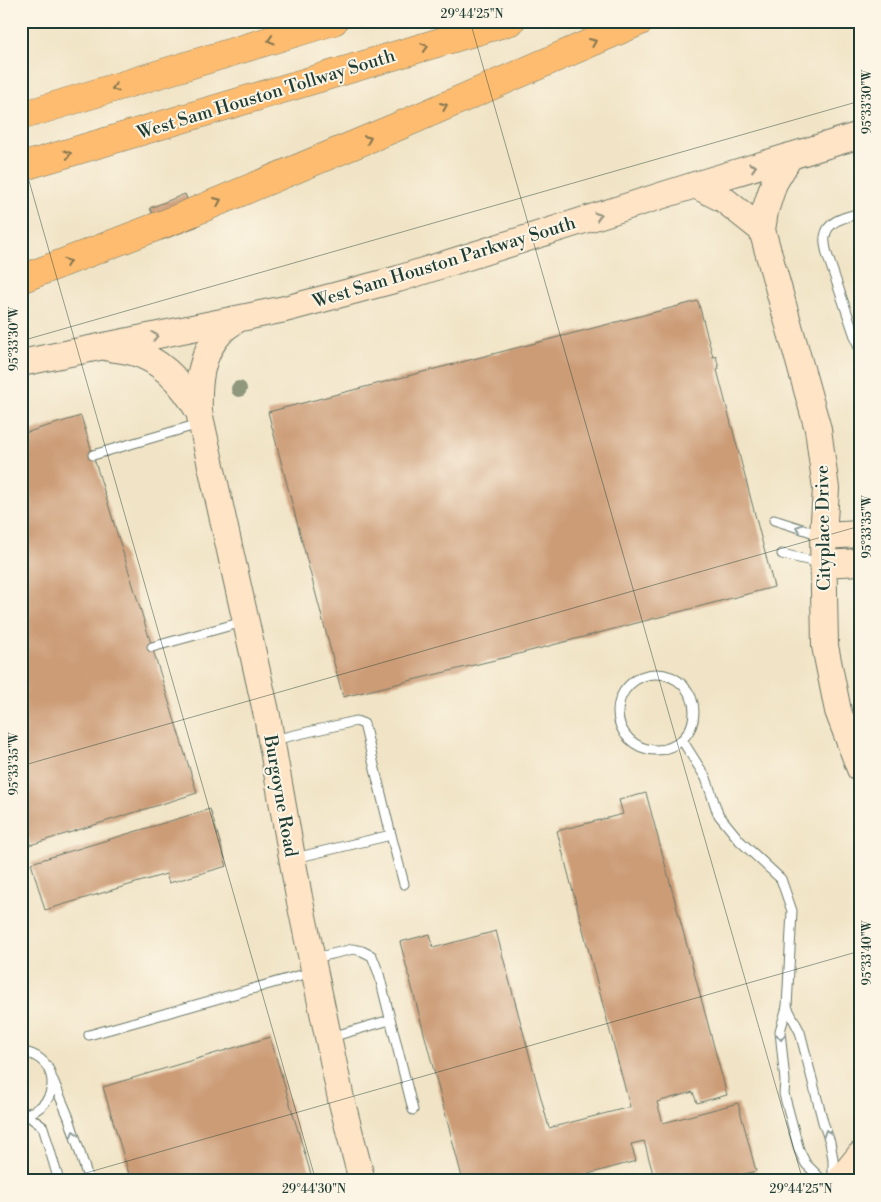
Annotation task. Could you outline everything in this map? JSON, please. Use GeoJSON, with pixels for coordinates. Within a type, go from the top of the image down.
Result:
{"type":"FeatureCollection","features":[{"type":"Feature","properties":{"kind":"highway"},"geometry":{"type":"LineString","coordinates":[[21,116],[334,21]]}},
{"type":"Feature","properties":{"kind":"highway","name":"West Sam Houston Tollway South"},"geometry":{"type":"LineString","coordinates":[[21,168],[511,21]]}},
{"type":"Feature","properties":{"kind":"highway"},"geometry":{"type":"LineString","coordinates":[[21,279],[174,220],[399,126],[641,21]]}},
{"type":"Feature","properties":{"kind":"street","name":"West Sam Houston Parkway South"},"geometry":{"type":"LineString","coordinates":[[21,363],[236,320],[398,279],[860,135]]}},
{"type":"Feature","properties":{"kind":"street","name":"Cityplace Drive"},"geometry":{"type":"LineString","coordinates":[[790,156],[774,183],[765,211],[762,230],[818,428],[826,489],[823,536],[825,646],[838,711],[851,719],[860,769]]}},
{"type":"Feature","properties":{"kind":"street"},"geometry":{"type":"LineString","coordinates":[[695,185],[723,199],[762,230]]}},
{"type":"Feature","properties":{"kind":"street","name":"Burgoyne Road"},"geometry":{"type":"LineString","coordinates":[[236,320],[221,332],[210,347],[202,365],[199,384],[200,418],[271,740],[292,859],[328,1038],[362,1181]]}},
{"type":"Feature","properties":{"kind":"street","name":"Burgoyne Road"},"geometry":{"type":"LineString","coordinates":[[83,350],[108,348],[133,352],[157,363],[176,379],[192,400],[200,418]]}},
{"type":"Feature","properties":{"kind":"street"},"geometry":{"type":"LineString","coordinates":[[823,536],[860,534]]}},
{"type":"Feature","properties":{"kind":"street"},"geometry":{"type":"LineString","coordinates":[[823,564],[860,562]]}},
{"type":"Feature","properties":{"kind":"street"},"geometry":{"type":"LineString","coordinates":[[839,1181],[860,1155]]}},
{"type":"Feature","properties":{"kind":"lane"},"geometry":{"type":"LineString","coordinates":[[860,213],[834,221],[828,228],[825,238],[827,254],[860,351]]}},
{"type":"Feature","properties":{"kind":"lane"},"geometry":{"type":"LineString","coordinates":[[93,455],[200,418]]}},
{"type":"Feature","properties":{"kind":"lane"},"geometry":{"type":"LineString","coordinates":[[774,520],[823,536]]}},
{"type":"Feature","properties":{"kind":"lane"},"geometry":{"type":"LineString","coordinates":[[782,554],[823,564]]}},
{"type":"Feature","properties":{"kind":"lane"},"geometry":{"type":"LineString","coordinates":[[152,647],[246,621]]}},
{"type":"Feature","properties":{"kind":"lane"},"geometry":{"type":"LineString","coordinates":[[648,674],[672,677],[682,684],[690,694],[694,718],[690,730],[682,740],[672,747],[660,750],[647,750],[635,744],[625,735],[620,724],[618,711],[620,698],[627,686],[648,674]]}},
{"type":"Feature","properties":{"kind":"lane"},"geometry":{"type":"LineString","coordinates":[[271,740],[356,721],[364,724],[404,884]]}},
{"type":"Feature","properties":{"kind":"lane"},"geometry":{"type":"LineString","coordinates":[[682,740],[706,778],[718,814],[740,841],[781,879],[792,911],[787,1007],[780,1031],[785,1081],[784,1094],[799,1150],[806,1164],[823,1181]]}},
{"type":"Feature","properties":{"kind":"lane"},"geometry":{"type":"LineString","coordinates":[[292,859],[392,835]]}},
{"type":"Feature","properties":{"kind":"lane"},"geometry":{"type":"LineString","coordinates":[[89,1035],[313,964],[353,948],[362,950],[372,956],[379,974],[413,1110]]}},
{"type":"Feature","properties":{"kind":"lane"},"geometry":{"type":"LineString","coordinates":[[787,1007],[800,1032],[830,1142],[833,1159],[833,1181]]}},
{"type":"Feature","properties":{"kind":"lane"},"geometry":{"type":"LineString","coordinates":[[328,1038],[390,1020]]}},
{"type":"Feature","properties":{"kind":"lane"},"geometry":{"type":"LineString","coordinates":[[21,1052],[33,1054],[42,1059],[48,1068],[69,1118],[89,1181]]}},
{"type":"Feature","properties":{"kind":"lane"},"geometry":{"type":"LineString","coordinates":[[24,1114],[43,1106],[49,1097],[53,1080]]}},
{"type":"Feature","properties":{"kind":"lane"},"geometry":{"type":"LineString","coordinates":[[24,1114],[43,1126],[59,1181]]}},
{"type":"Feature","properties":{"kind":"building"},"geometry":{"type":"Polygon","coordinates":[[[185,194],[198,226],[162,240],[150,208],[185,194]]]}},
{"type":"Feature","properties":{"kind":"building"},"geometry":{"type":"Polygon","coordinates":[[[698,301],[713,357],[716,356],[719,369],[717,370],[774,587],[507,657],[343,697],[268,412],[698,301]]]}},
{"type":"Feature","properties":{"kind":"building"},"geometry":{"type":"Polygon","coordinates":[[[81,416],[197,793],[30,845],[21,815],[21,434],[81,416]]]}},
{"type":"Feature","properties":{"kind":"building"},"geometry":{"type":"Polygon","coordinates":[[[646,793],[727,1095],[697,1103],[693,1092],[657,1102],[663,1123],[738,1103],[756,1171],[718,1181],[655,1181],[644,1141],[631,1144],[636,1161],[562,1181],[463,1181],[400,942],[430,934],[433,948],[496,931],[549,1128],[630,1107],[557,831],[623,814],[619,800],[646,793]]]}},
{"type":"Feature","properties":{"kind":"building"},"geometry":{"type":"Polygon","coordinates":[[[210,809],[227,866],[169,883],[166,874],[45,910],[31,863],[210,809]]]}},
{"type":"Feature","properties":{"kind":"building"},"geometry":{"type":"Polygon","coordinates":[[[270,1037],[313,1181],[131,1181],[103,1087],[270,1037]]]}}]}
